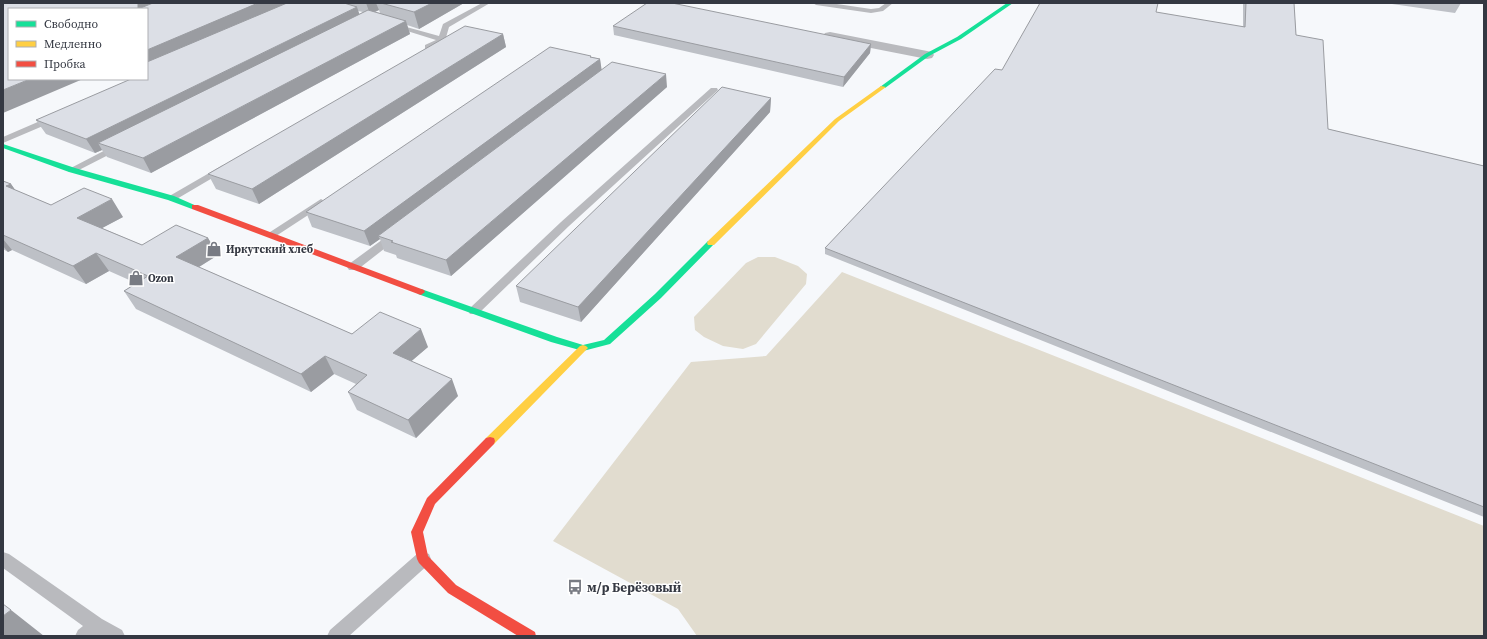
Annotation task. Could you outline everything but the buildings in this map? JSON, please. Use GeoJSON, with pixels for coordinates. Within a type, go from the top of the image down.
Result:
{"type":"FeatureCollection","features":[{"type":"Feature","properties":{"kind":"street"},"geometry":{"type":"LineString","coordinates":[[3,146],[72,170],[171,198],[272,234],[354,267],[554,340],[583,348],[607,342],[658,296],[837,120],[927,55],[958,38],[1010,3]]}},
{"type":"Feature","properties":{"kind":"street"},"geometry":{"type":"LineString","coordinates":[[820,34],[927,55]]}},
{"type":"Feature","properties":{"kind":"street"},"geometry":{"type":"LineString","coordinates":[[530,636],[452,589],[423,559],[417,532],[431,501],[583,348]]}},
{"type":"Feature","properties":{"kind":"lane"},"geometry":{"type":"LineString","coordinates":[[421,51],[442,39],[446,26],[487,3]]}},
{"type":"Feature","properties":{"kind":"lane"},"geometry":{"type":"LineString","coordinates":[[816,3],[870,11],[881,10],[890,3]]}},
{"type":"Feature","properties":{"kind":"lane"},"geometry":{"type":"LineString","coordinates":[[386,23],[442,39]]}},
{"type":"Feature","properties":{"kind":"lane"},"geometry":{"type":"LineString","coordinates":[[474,310],[565,224],[714,90]]}},
{"type":"Feature","properties":{"kind":"lane"},"geometry":{"type":"LineString","coordinates":[[3,140],[64,113]]}},
{"type":"Feature","properties":{"kind":"lane"},"geometry":{"type":"LineString","coordinates":[[72,170],[129,141]]}},
{"type":"Feature","properties":{"kind":"lane"},"geometry":{"type":"LineString","coordinates":[[171,198],[232,163]]}},
{"type":"Feature","properties":{"kind":"lane"},"geometry":{"type":"LineString","coordinates":[[272,234],[330,196]]}},
{"type":"Feature","properties":{"kind":"lane"},"geometry":{"type":"LineString","coordinates":[[354,267],[404,229]]}},
{"type":"Feature","properties":{"kind":"lane"},"geometry":{"type":"LineString","coordinates":[[3,559],[96,625],[116,636]]}},
{"type":"Feature","properties":{"kind":"lane"},"geometry":{"type":"LineString","coordinates":[[336,636],[423,559]]}},
{"type":"Feature","properties":{"kind":"lane"},"geometry":{"type":"LineString","coordinates":[[84,636],[96,625]]}},
{"type":"Feature","properties":{"kind":"shaded area"},"geometry":{"type":"Polygon","coordinates":[[[758,257],[775,257],[798,266],[807,274],[806,284],[756,344],[743,349],[723,346],[704,337],[695,330],[694,317],[746,263],[758,257]]]}},
{"type":"Feature","properties":{"kind":"shaded area"},"geometry":{"type":"Polygon","coordinates":[[[842,272],[1484,526],[1484,636],[697,636],[678,609],[553,541],[691,362],[766,356],[842,272]]]}},
{"type":"Feature","properties":{"kind":"traffic: fast"},"geometry":{"type":"LineString","coordinates":[[883,87],[927,55],[959,38],[1010,3]]}},
{"type":"Feature","properties":{"kind":"traffic: fast"},"geometry":{"type":"LineString","coordinates":[[3,146],[72,170],[171,198],[195,207]]}},
{"type":"Feature","properties":{"kind":"traffic: fast"},"geometry":{"type":"LineString","coordinates":[[421,292],[554,340],[583,348],[607,342],[658,296],[711,243]]}},
{"type":"Feature","properties":{"kind":"traffic: slow"},"geometry":{"type":"LineString","coordinates":[[711,243],[837,120],[883,87]]}},
{"type":"Feature","properties":{"kind":"traffic: slow"},"geometry":{"type":"LineString","coordinates":[[490,441],[583,348]]}},
{"type":"Feature","properties":{"kind":"traffic: jam"},"geometry":{"type":"LineString","coordinates":[[195,207],[421,292]]}},
{"type":"Feature","properties":{"kind":"traffic: jam"},"geometry":{"type":"LineString","coordinates":[[490,441],[431,501],[417,532],[423,559],[452,589],[530,636]]}},
{"type":"Feature","properties":{"kind":"place","name":"Иркутский хлеб"},"geometry":{"type":"Point","coordinates":[214,249]}},
{"type":"Feature","properties":{"kind":"place","name":"Ozon"},"geometry":{"type":"Point","coordinates":[136,278]}},
{"type":"Feature","properties":{"kind":"place","name":"м/р Берёзовый"},"geometry":{"type":"Point","coordinates":[575,587]}}]}
